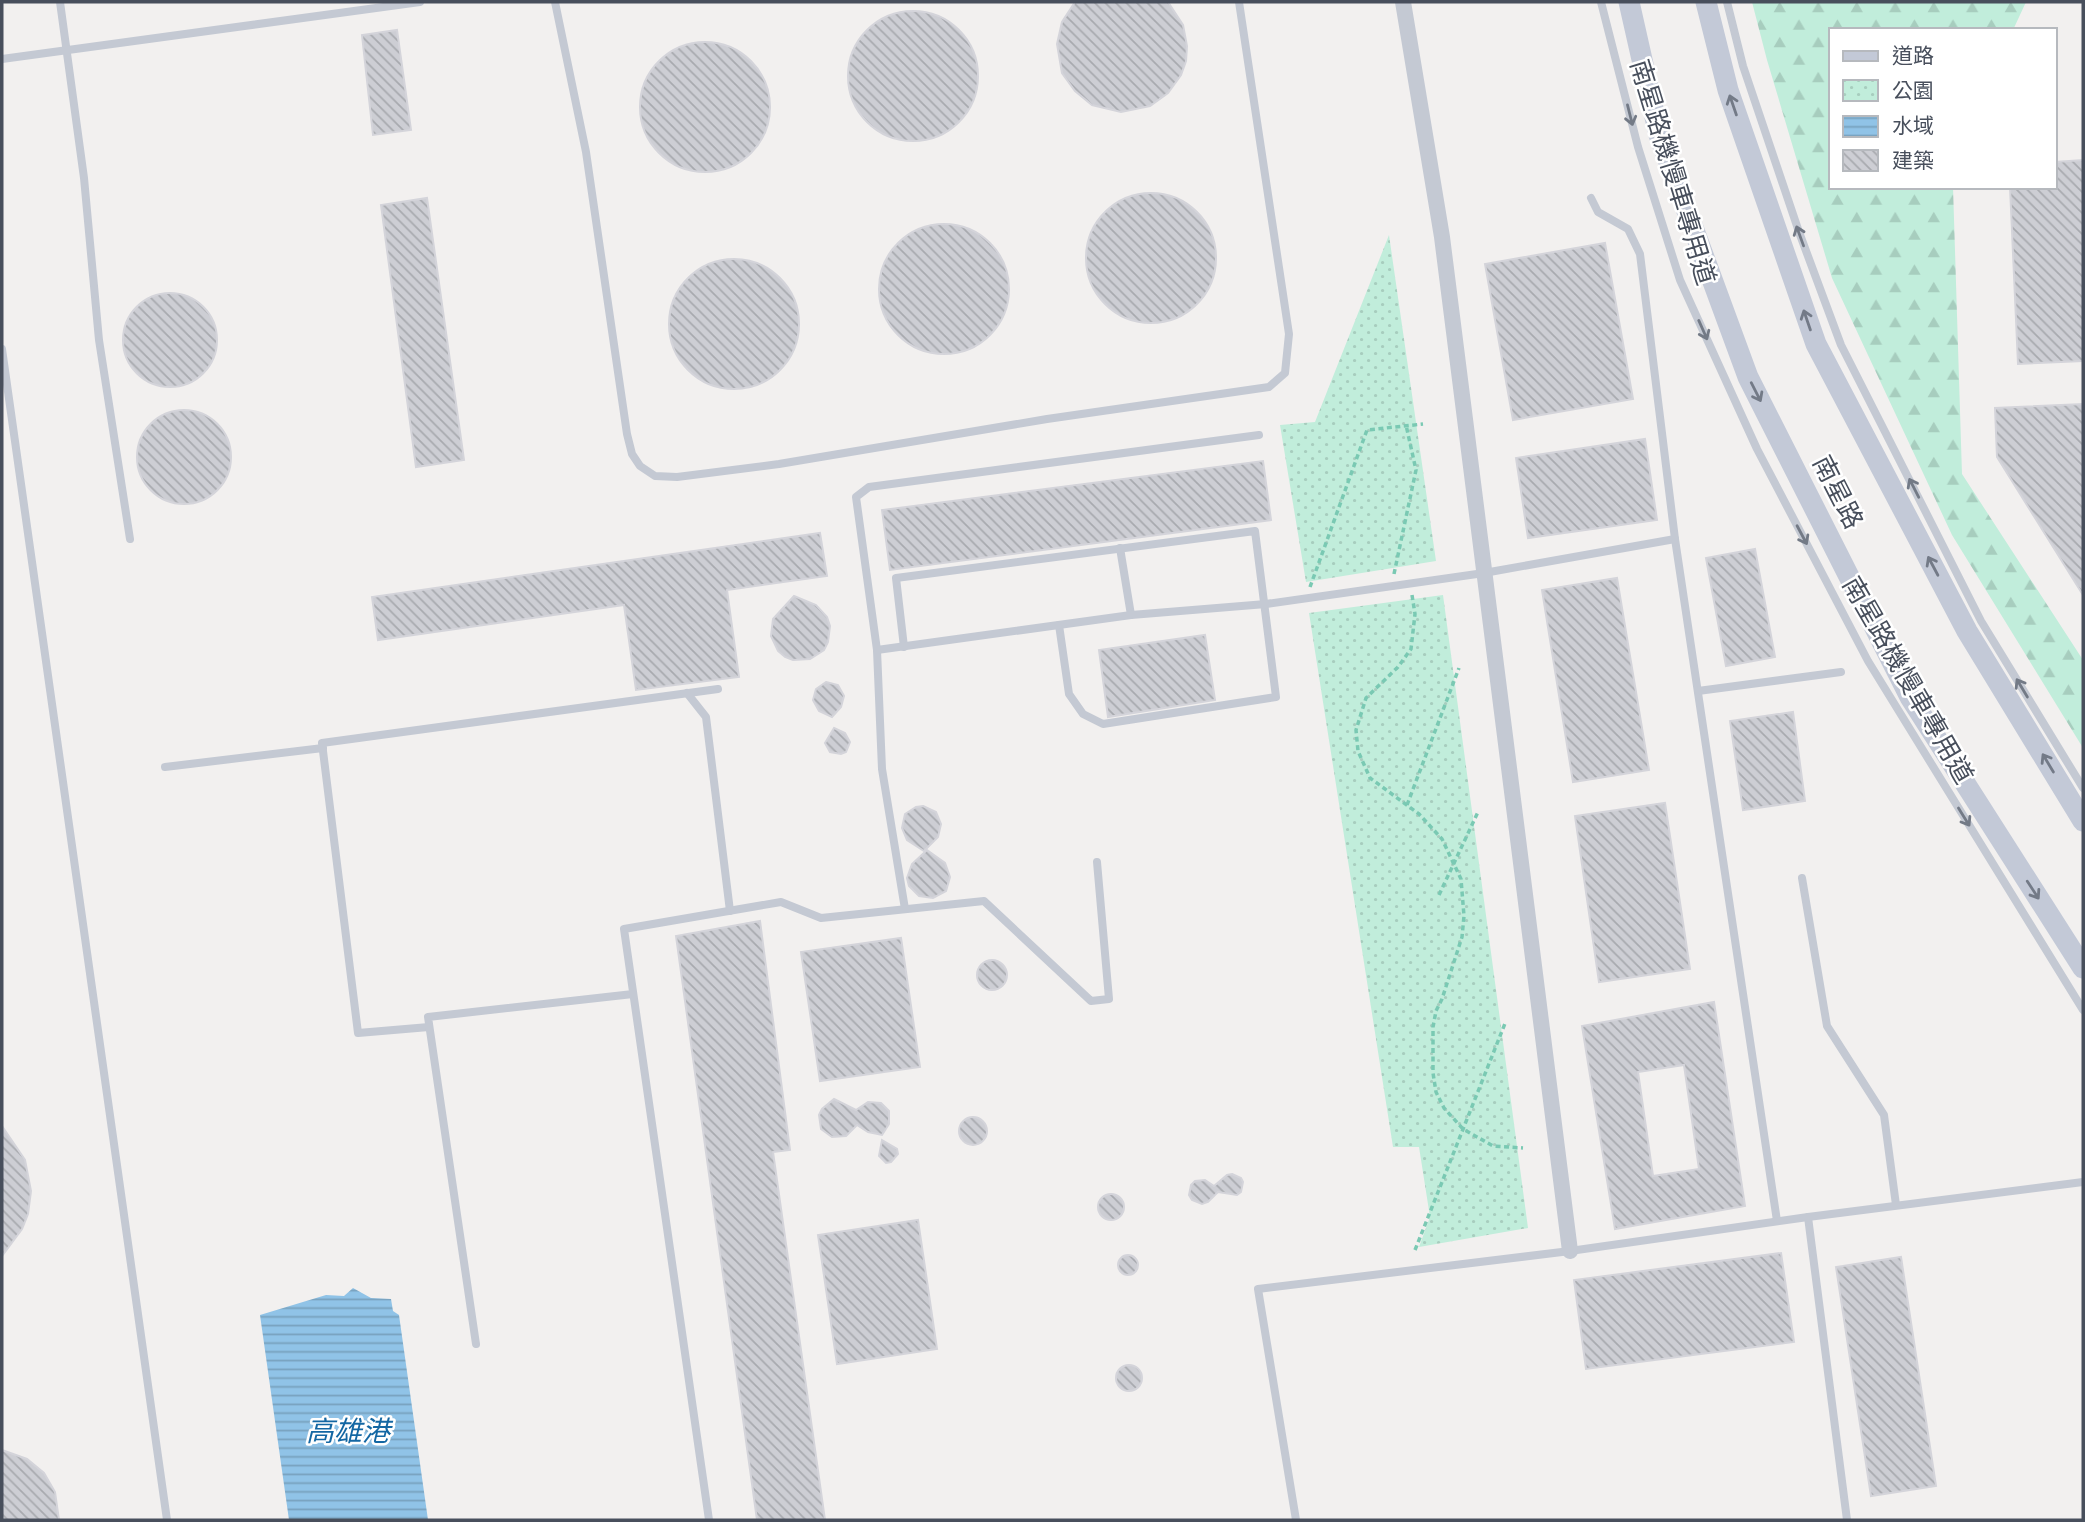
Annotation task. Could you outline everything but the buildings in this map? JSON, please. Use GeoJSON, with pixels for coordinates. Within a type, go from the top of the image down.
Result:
{"type":"FeatureCollection","features":[{"type":"Feature","properties":{"kind":"street"},"geometry":{"type":"LineString","coordinates":[[1403,2],[1442,237],[1570,1251]]}},
{"type":"Feature","properties":{"kind":"street","name":"南星路"},"geometry":{"type":"LineString","coordinates":[[1629,2],[1659,135],[1748,377],[1910,696],[2083,968]]}},
{"type":"Feature","properties":{"kind":"street","name":"南星路"},"geometry":{"type":"LineString","coordinates":[[1706,2],[1728,90],[1815,344],[1967,631],[2083,821]]}},
{"type":"Feature","properties":{"kind":"lane"},"geometry":{"type":"LineString","coordinates":[[60,2],[84,178],[99,340],[130,539]]}},
{"type":"Feature","properties":{"kind":"lane"},"geometry":{"type":"LineString","coordinates":[[2,59],[420,2]]}},
{"type":"Feature","properties":{"kind":"lane"},"geometry":{"type":"LineString","coordinates":[[555,2],[586,152],[632,454],[640,466],[655,476],[677,477],[779,464],[1047,419],[1269,387],[1285,373],[1289,334],[1239,2]]}},
{"type":"Feature","properties":{"kind":"lane","name":"南星路機慢車專用道"},"geometry":{"type":"LineString","coordinates":[[1601,2],[1638,147],[1680,280],[1756,449],[1868,661],[2083,1010]]}},
{"type":"Feature","properties":{"kind":"lane"},"geometry":{"type":"LineString","coordinates":[[1727,2],[1747,79],[1841,345],[1981,621],[2083,788]]}},
{"type":"Feature","properties":{"kind":"lane"},"geometry":{"type":"LineString","coordinates":[[1591,198],[1598,212],[1629,229],[1640,254],[1675,539],[1777,1221]]}},
{"type":"Feature","properties":{"kind":"lane"},"geometry":{"type":"LineString","coordinates":[[2,349],[167,1520]]}},
{"type":"Feature","properties":{"kind":"lane"},"geometry":{"type":"LineString","coordinates":[[905,909],[882,769],[877,650],[856,497],[869,487],[1259,435]]}},
{"type":"Feature","properties":{"kind":"lane"},"geometry":{"type":"LineString","coordinates":[[904,647],[896,578],[1255,531],[1276,697],[1103,724],[1083,714],[1069,694],[1059,625]]}},
{"type":"Feature","properties":{"kind":"lane"},"geometry":{"type":"LineString","coordinates":[[877,650],[1131,615],[1266,604],[1484,573],[1675,539]]}},
{"type":"Feature","properties":{"kind":"lane"},"geometry":{"type":"LineString","coordinates":[[1120,548],[1131,615]]}},
{"type":"Feature","properties":{"kind":"lane"},"geometry":{"type":"LineString","coordinates":[[1698,691],[1841,672]]}},
{"type":"Feature","properties":{"kind":"lane"},"geometry":{"type":"LineString","coordinates":[[429,1027],[358,1033],[322,743],[718,689]]}},
{"type":"Feature","properties":{"kind":"lane"},"geometry":{"type":"LineString","coordinates":[[687,693],[706,717],[730,911]]}},
{"type":"Feature","properties":{"kind":"lane"},"geometry":{"type":"LineString","coordinates":[[165,767],[323,748]]}},
{"type":"Feature","properties":{"kind":"lane"},"geometry":{"type":"LineString","coordinates":[[709,1520],[624,929],[781,902],[821,918],[984,901],[1091,1001],[1109,999],[1097,862]]}},
{"type":"Feature","properties":{"kind":"lane"},"geometry":{"type":"LineString","coordinates":[[1802,878],[1827,1026],[1884,1115],[1896,1206]]}},
{"type":"Feature","properties":{"kind":"lane"},"geometry":{"type":"LineString","coordinates":[[476,1344],[428,1017],[633,994]]}},
{"type":"Feature","properties":{"kind":"lane"},"geometry":{"type":"LineString","coordinates":[[1296,1520],[1258,1289],[1570,1251],[1777,1221],[2083,1182]]}},
{"type":"Feature","properties":{"kind":"lane"},"geometry":{"type":"LineString","coordinates":[[1808,1217],[1847,1520]]}},
{"type":"Feature","properties":{"kind":"path"},"geometry":{"type":"LineString","coordinates":[[1310,589],[1367,430],[1423,424]]}},
{"type":"Feature","properties":{"kind":"path"},"geometry":{"type":"LineString","coordinates":[[1394,576],[1416,470],[1406,425]]}},
{"type":"Feature","properties":{"kind":"path"},"geometry":{"type":"LineString","coordinates":[[1412,595],[1415,614],[1411,649],[1398,667],[1366,698],[1356,730],[1359,751],[1370,778],[1419,814],[1442,839],[1461,878],[1464,916],[1462,937],[1433,1027],[1433,1073],[1436,1092],[1444,1108],[1463,1129],[1493,1146],[1524,1148]]}},
{"type":"Feature","properties":{"kind":"path"},"geometry":{"type":"LineString","coordinates":[[1406,805],[1459,668]]}},
{"type":"Feature","properties":{"kind":"path"},"geometry":{"type":"LineString","coordinates":[[1439,895],[1478,812]]}},
{"type":"Feature","properties":{"kind":"path"},"geometry":{"type":"LineString","coordinates":[[1415,1250],[1506,1021]]}},
{"type":"Feature","properties":{"kind":"green space"},"geometry":{"type":"Polygon","coordinates":[[[1752,2],[2026,2],[2014,28],[1829,28],[1829,189],[1953,189],[1962,474],[2083,660],[2083,748],[1952,535],[1832,278],[1752,2]]]}},
{"type":"Feature","properties":{"kind":"green space"},"geometry":{"type":"Polygon","coordinates":[[[1389,235],[1436,561],[1306,582],[1280,425],[1315,422],[1389,235]]]}},
{"type":"Feature","properties":{"kind":"green space"},"geometry":{"type":"Polygon","coordinates":[[[1443,595],[1528,1228],[1419,1247],[1430,1217],[1419,1147],[1393,1147],[1309,613],[1443,595]]]}},
{"type":"Feature","properties":{"kind":"water","name":"高雄港"},"geometry":{"type":"Polygon","coordinates":[[[353,1288],[371,1298],[391,1299],[393,1311],[399,1315],[428,1520],[289,1520],[260,1315],[326,1295],[344,1296],[353,1288]]]}}]}
